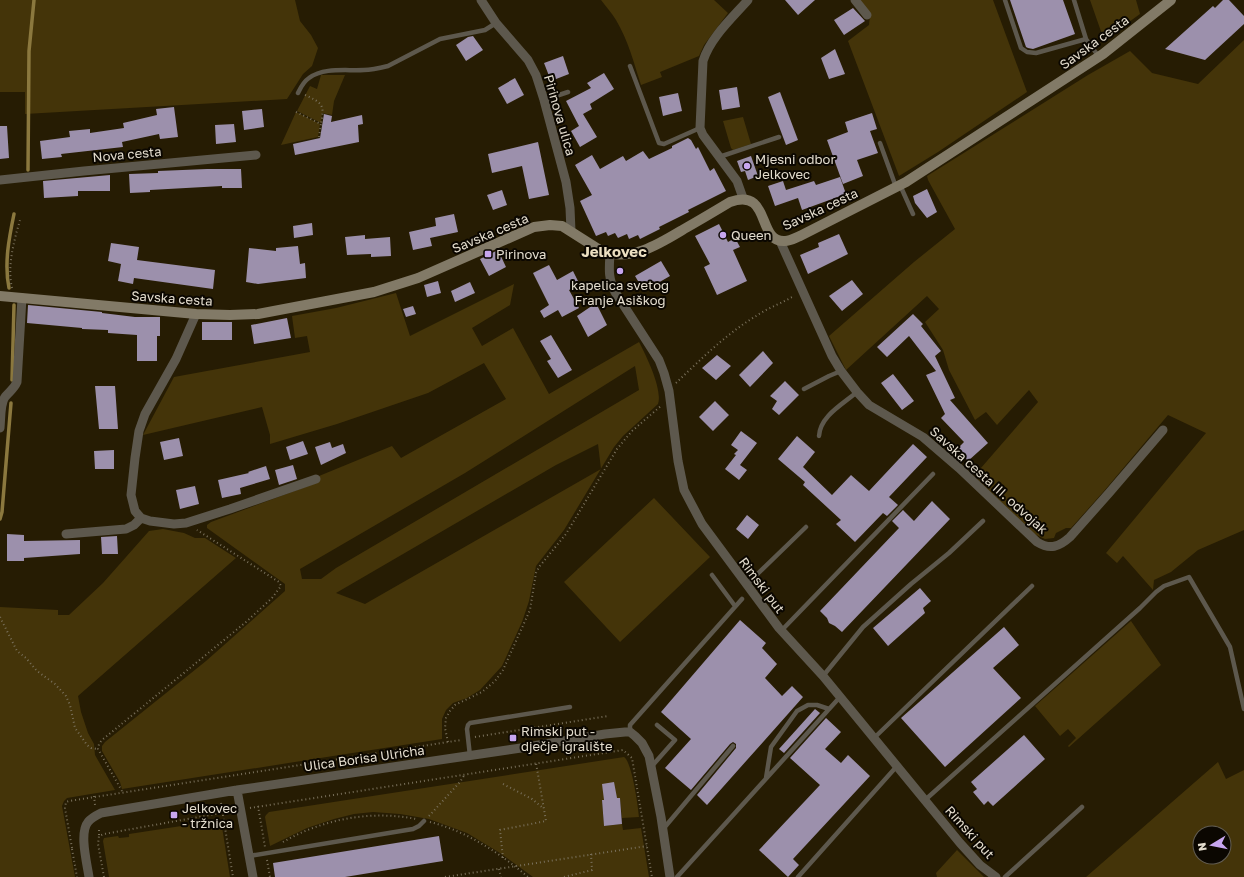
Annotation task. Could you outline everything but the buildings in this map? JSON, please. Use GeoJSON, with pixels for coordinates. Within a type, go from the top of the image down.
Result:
{"type":"FeatureCollection","features":[{"type":"Feature","properties":{"kind":"street","name":"Pirinova ulica"},"geometry":{"type":"LineString","coordinates":[[482,0],[496,23],[528,60],[536,75],[566,182],[570,208],[571,231]]}},
{"type":"Feature","properties":{"kind":"street"},"geometry":{"type":"LineString","coordinates":[[743,198],[737,181],[719,158],[703,135],[700,128],[703,62],[706,52],[714,40],[748,0]]}},
{"type":"Feature","properties":{"kind":"street"},"geometry":{"type":"LineString","coordinates":[[855,0],[867,15]]}},
{"type":"Feature","properties":{"kind":"street","name":"Savska cesta"},"geometry":{"type":"LineString","coordinates":[[0,296],[196,314],[258,314],[374,292],[418,278],[534,227],[550,225],[562,226],[603,252],[610,254],[633,254],[658,245],[730,202],[743,198],[753,202],[757,206],[771,235],[780,241],[786,241],[800,236],[898,186],[1098,57],[1171,0]]}},
{"type":"Feature","properties":{"kind":"street","name":"Nova cesta"},"geometry":{"type":"LineString","coordinates":[[0,180],[256,155]]}},
{"type":"Feature","properties":{"kind":"street","name":"Savska cesta III. odvojak"},"geometry":{"type":"LineString","coordinates":[[780,241],[841,372],[857,392],[869,405],[923,437],[959,468],[1037,542],[1045,547],[1058,545],[1070,537],[1163,430]]}},
{"type":"Feature","properties":{"kind":"street","name":"Rimski put"},"geometry":{"type":"LineString","coordinates":[[610,254],[610,281],[615,292],[658,360],[664,373],[669,391],[678,461],[684,490],[702,524],[781,631],[823,676],[975,860],[996,877]]}},
{"type":"Feature","properties":{"kind":"street"},"geometry":{"type":"LineString","coordinates":[[0,428],[2,404],[5,397],[14,388],[17,382],[18,298]]}},
{"type":"Feature","properties":{"kind":"street"},"geometry":{"type":"LineString","coordinates":[[196,314],[176,359],[145,414],[139,431],[131,495],[135,511],[141,518],[150,521],[174,524],[186,523],[316,479]]}},
{"type":"Feature","properties":{"kind":"street"},"geometry":{"type":"LineString","coordinates":[[66,534],[126,529],[134,525],[141,518]]}},
{"type":"Feature","properties":{"kind":"street"},"geometry":{"type":"LineString","coordinates":[[630,732],[642,743],[649,756],[652,766],[670,877]]}},
{"type":"Feature","properties":{"kind":"street","name":"Ulica Borisa Ulricha"},"geometry":{"type":"LineString","coordinates":[[89,877],[84,836],[85,829],[88,822],[101,813],[237,790],[470,756],[605,734],[630,732]]}},
{"type":"Feature","properties":{"kind":"street"},"geometry":{"type":"LineString","coordinates":[[237,790],[253,877]]}},
{"type":"Feature","properties":{"kind":"lane"},"geometry":{"type":"LineString","coordinates":[[1005,0],[1021,48],[1027,52],[1036,54],[1086,39]]}},
{"type":"Feature","properties":{"kind":"lane"},"geometry":{"type":"LineString","coordinates":[[1074,0],[1086,39],[1098,57]]}},
{"type":"Feature","properties":{"kind":"lane"},"geometry":{"type":"LineString","coordinates":[[298,93],[302,84],[309,78],[319,73],[327,71],[365,70],[388,66],[440,39],[485,30],[496,23]]}},
{"type":"Feature","properties":{"kind":"lane"},"geometry":{"type":"LineString","coordinates":[[630,66],[659,143],[664,144],[700,128]]}},
{"type":"Feature","properties":{"kind":"lane"},"geometry":{"type":"LineString","coordinates":[[544,100],[568,92]]}},
{"type":"Feature","properties":{"kind":"lane"},"geometry":{"type":"LineString","coordinates":[[719,158],[778,137]]}},
{"type":"Feature","properties":{"kind":"lane"},"geometry":{"type":"LineString","coordinates":[[880,143],[898,186],[913,214]]}},
{"type":"Feature","properties":{"kind":"lane"},"geometry":{"type":"LineString","coordinates":[[804,389],[829,376],[841,372]]}},
{"type":"Feature","properties":{"kind":"lane"},"geometry":{"type":"LineString","coordinates":[[819,436],[820,429],[834,410],[857,392]]}},
{"type":"Feature","properties":{"kind":"lane"},"geometry":{"type":"LineString","coordinates":[[781,631],[933,474]]}},
{"type":"Feature","properties":{"kind":"lane"},"geometry":{"type":"LineString","coordinates":[[823,676],[863,627],[911,584],[949,553],[983,521]]}},
{"type":"Feature","properties":{"kind":"lane"},"geometry":{"type":"LineString","coordinates":[[746,585],[806,527]]}},
{"type":"Feature","properties":{"kind":"lane"},"geometry":{"type":"LineString","coordinates":[[712,575],[735,606]]}},
{"type":"Feature","properties":{"kind":"lane"},"geometry":{"type":"LineString","coordinates":[[925,800],[1156,592],[1164,586],[1189,577],[1230,647],[1244,709]]}},
{"type":"Feature","properties":{"kind":"lane"},"geometry":{"type":"LineString","coordinates":[[874,738],[1032,586]]}},
{"type":"Feature","properties":{"kind":"lane"},"geometry":{"type":"LineString","coordinates":[[630,732],[630,725],[742,599]]}},
{"type":"Feature","properties":{"kind":"lane"},"geometry":{"type":"LineString","coordinates":[[677,877],[840,697]]}},
{"type":"Feature","properties":{"kind":"lane"},"geometry":{"type":"LineString","coordinates":[[766,778],[771,747],[797,711],[808,705],[817,705],[829,709]]}},
{"type":"Feature","properties":{"kind":"lane"},"geometry":{"type":"LineString","coordinates":[[470,756],[467,729],[470,723],[570,707]]}},
{"type":"Feature","properties":{"kind":"lane"},"geometry":{"type":"LineString","coordinates":[[652,766],[675,740],[657,724]]}},
{"type":"Feature","properties":{"kind":"lane"},"geometry":{"type":"LineString","coordinates":[[663,830],[733,746]]}},
{"type":"Feature","properties":{"kind":"lane"},"geometry":{"type":"LineString","coordinates":[[798,877],[897,766]]}},
{"type":"Feature","properties":{"kind":"lane"},"geometry":{"type":"LineString","coordinates":[[1005,877],[1082,807]]}},
{"type":"Feature","properties":{"kind":"lane"},"geometry":{"type":"LineString","coordinates":[[249,856],[413,829],[424,821]]}},
{"type":"Feature","properties":{"kind":"path"},"geometry":{"type":"LineString","coordinates":[[305,95],[318,101],[323,110],[319,137]]}},
{"type":"Feature","properties":{"kind":"path"},"geometry":{"type":"LineString","coordinates":[[296,112],[321,124]]}},
{"type":"Feature","properties":{"kind":"path"},"geometry":{"type":"LineString","coordinates":[[18,298],[10,278],[11,259],[20,220]]}},
{"type":"Feature","properties":{"kind":"path"},"geometry":{"type":"LineString","coordinates":[[675,384],[715,346],[738,327],[757,315],[803,292]]}},
{"type":"Feature","properties":{"kind":"path"},"geometry":{"type":"LineString","coordinates":[[448,742],[445,728],[446,718],[450,710],[455,705],[482,692],[503,670],[530,610],[536,573],[539,567],[566,534],[617,449],[632,431],[664,403]]}},
{"type":"Feature","properties":{"kind":"path"},"geometry":{"type":"LineString","coordinates":[[122,792],[98,750],[99,744],[102,740],[246,622],[272,598],[281,586],[279,582],[186,523]]}},
{"type":"Feature","properties":{"kind":"path"},"geometry":{"type":"LineString","coordinates":[[0,617],[17,651],[26,658],[37,671],[55,684],[66,696],[70,705],[75,728],[87,745],[98,750]]}},
{"type":"Feature","properties":{"kind":"path"},"geometry":{"type":"LineString","coordinates":[[472,738],[608,716]]}},
{"type":"Feature","properties":{"kind":"path"},"geometry":{"type":"LineString","coordinates":[[72,848],[65,808],[66,802],[94,796],[462,740]]}},
{"type":"Feature","properties":{"kind":"path"},"geometry":{"type":"LineString","coordinates":[[100,836],[104,834],[241,809],[623,750],[632,758],[652,877]]}},
{"type":"Feature","properties":{"kind":"path"},"geometry":{"type":"LineString","coordinates":[[503,858],[500,830],[546,822],[536,764]]}},
{"type":"Feature","properties":{"kind":"path"},"geometry":{"type":"LineString","coordinates":[[424,821],[460,782],[465,774]]}},
{"type":"Feature","properties":{"kind":"path"},"geometry":{"type":"LineString","coordinates":[[504,784],[532,799],[544,809]]}},
{"type":"Feature","properties":{"kind":"path"},"geometry":{"type":"LineString","coordinates":[[94,796],[95,808]]}},
{"type":"Feature","properties":{"kind":"path"},"geometry":{"type":"LineString","coordinates":[[223,813],[233,877]]}},
{"type":"Feature","properties":{"kind":"path"},"geometry":{"type":"LineString","coordinates":[[99,830],[100,836],[98,844],[104,877]]}},
{"type":"Feature","properties":{"kind":"path"},"geometry":{"type":"LineString","coordinates":[[444,877],[647,846]]}},
{"type":"Feature","properties":{"kind":"path"},"geometry":{"type":"LineString","coordinates":[[266,853],[270,877]]}},
{"type":"Feature","properties":{"kind":"path"},"geometry":{"type":"LineString","coordinates":[[564,877],[592,870],[591,854]]}},
{"type":"Feature","properties":{"kind":"path"},"geometry":{"type":"LineString","coordinates":[[499,869],[501,877]]}},
{"type":"Feature","properties":{"kind":"shaded area"},"geometry":{"type":"Polygon","coordinates":[[[0,0],[295,0],[300,21],[311,35],[318,48],[312,66],[303,74],[287,99],[25,114],[25,92],[0,92],[0,0]]]}},
{"type":"Feature","properties":{"kind":"shaded area"},"geometry":{"type":"Polygon","coordinates":[[[601,0],[714,0],[728,13],[704,45],[699,56],[660,72],[662,77],[641,85],[624,36],[614,17],[601,0]]]}},
{"type":"Feature","properties":{"kind":"shaded area"},"geometry":{"type":"Polygon","coordinates":[[[859,0],[993,0],[1027,92],[938,152],[899,176],[848,41],[869,25],[870,15],[859,0]]]}},
{"type":"Feature","properties":{"kind":"shaded area"},"geometry":{"type":"Polygon","coordinates":[[[1090,0],[1136,0],[1140,14],[1104,40],[1090,0]]]}},
{"type":"Feature","properties":{"kind":"shaded area"},"geometry":{"type":"Polygon","coordinates":[[[1244,40],[1244,530],[1198,550],[1171,572],[1154,580],[1153,590],[1123,556],[1117,563],[1106,553],[1206,433],[1168,415],[1071,528],[1066,528],[1056,533],[1054,538],[1045,539],[1034,534],[974,476],[1038,402],[1029,390],[997,425],[986,412],[975,420],[949,370],[943,350],[925,322],[939,309],[927,296],[846,370],[829,336],[914,262],[955,229],[927,176],[1088,75],[1130,51],[1152,73],[1198,84],[1244,40]]]}},
{"type":"Feature","properties":{"kind":"shaded area"},"geometry":{"type":"Polygon","coordinates":[[[321,75],[345,75],[334,101],[332,115],[322,113],[321,123],[297,111],[310,86],[317,89],[321,75]]]}},
{"type":"Feature","properties":{"kind":"shaded area"},"geometry":{"type":"Polygon","coordinates":[[[296,112],[320,124],[318,137],[281,145],[296,112]]]}},
{"type":"Feature","properties":{"kind":"shaded area"},"geometry":{"type":"Polygon","coordinates":[[[743,117],[751,144],[733,150],[731,148],[723,121],[743,117]]]}},
{"type":"Feature","properties":{"kind":"shaded area"},"geometry":{"type":"Polygon","coordinates":[[[514,284],[510,305],[472,328],[482,346],[513,328],[549,394],[639,342],[656,382],[659,398],[658,404],[623,436],[614,447],[601,469],[564,530],[536,566],[529,601],[522,622],[502,666],[480,690],[467,698],[453,703],[446,710],[442,719],[442,739],[122,789],[120,782],[102,751],[102,746],[105,742],[206,661],[285,591],[285,584],[207,528],[207,525],[211,522],[319,482],[319,476],[392,446],[401,458],[506,399],[484,363],[428,393],[337,424],[270,444],[270,435],[262,407],[143,435],[174,377],[310,352],[307,336],[295,338],[292,316],[336,308],[396,293],[410,336],[514,284]],[[635,366],[465,473],[300,569],[302,579],[321,579],[336,568],[639,390],[635,366]],[[598,444],[556,465],[336,593],[365,604],[601,469],[598,444]]]}},
{"type":"Feature","properties":{"kind":"shaded area"},"geometry":{"type":"Polygon","coordinates":[[[654,498],[710,557],[620,642],[564,582],[654,498]]]}},
{"type":"Feature","properties":{"kind":"shaded area"},"geometry":{"type":"Polygon","coordinates":[[[163,529],[184,533],[195,538],[205,538],[236,558],[78,696],[81,712],[88,733],[94,744],[95,755],[115,790],[67,798],[64,801],[62,806],[75,877],[0,877],[0,607],[58,610],[58,615],[69,615],[103,583],[149,531],[163,529]]]}},
{"type":"Feature","properties":{"kind":"shaded area"},"geometry":{"type":"Polygon","coordinates":[[[1131,621],[1161,665],[1069,747],[1068,746],[1076,738],[1068,729],[1060,736],[1035,706],[1131,621]]]}},
{"type":"Feature","properties":{"kind":"shaded area"},"geometry":{"type":"Polygon","coordinates":[[[624,757],[630,767],[632,775],[639,817],[622,818],[620,798],[602,800],[604,826],[622,824],[623,830],[641,828],[649,877],[533,877],[500,853],[467,833],[429,819],[400,814],[373,812],[354,814],[307,828],[270,846],[265,817],[269,812],[624,757]]]}},
{"type":"Feature","properties":{"kind":"shaded area"},"geometry":{"type":"Polygon","coordinates":[[[1218,762],[1226,779],[1244,770],[1244,877],[1086,877],[1218,762]]]}},
{"type":"Feature","properties":{"kind":"shaded area"},"geometry":{"type":"Polygon","coordinates":[[[214,821],[218,822],[222,827],[230,877],[109,877],[103,841],[104,838],[118,836],[119,838],[129,837],[129,834],[214,821]]]}},
{"type":"Feature","properties":{"kind":"shaded area"},"geometry":{"type":"Polygon","coordinates":[[[957,850],[984,877],[937,877],[936,873],[957,850]]]}},
{"type":"Feature","properties":{"kind":"waterway"},"geometry":{"type":"LineString","coordinates":[[28,170],[29,51],[34,0]]}},
{"type":"Feature","properties":{"kind":"waterway"},"geometry":{"type":"LineString","coordinates":[[9,288],[7,260],[14,214]]}},
{"type":"Feature","properties":{"kind":"waterway"},"geometry":{"type":"LineString","coordinates":[[12,380],[14,305]]}},
{"type":"Feature","properties":{"kind":"waterway"},"geometry":{"type":"LineString","coordinates":[[0,519],[2,512],[11,403]]}},
{"type":"Feature","properties":{"kind":"place","name":"Mjesni odbor Jelkovec"},"geometry":{"type":"Point","coordinates":[747,166]}},
{"type":"Feature","properties":{"kind":"place","name":"Queen"},"geometry":{"type":"Point","coordinates":[723,235]}},
{"type":"Feature","properties":{"kind":"place","name":"Pirinova"},"geometry":{"type":"Point","coordinates":[488,254]}},
{"type":"Feature","properties":{"kind":"place","name":"kapelica svetog Franje Asiškog"},"geometry":{"type":"Point","coordinates":[620,271]}},
{"type":"Feature","properties":{"kind":"place","name":"Rimski put - dječje igralište"},"geometry":{"type":"Point","coordinates":[513,738]}},
{"type":"Feature","properties":{"kind":"place","name":"Jelkovec - tržnica"},"geometry":{"type":"Point","coordinates":[174,815]}},
{"type":"Feature","properties":{"kind":"district","name":"Jelkovec"},"geometry":{"type":"Point","coordinates":[614,252]}}]}
